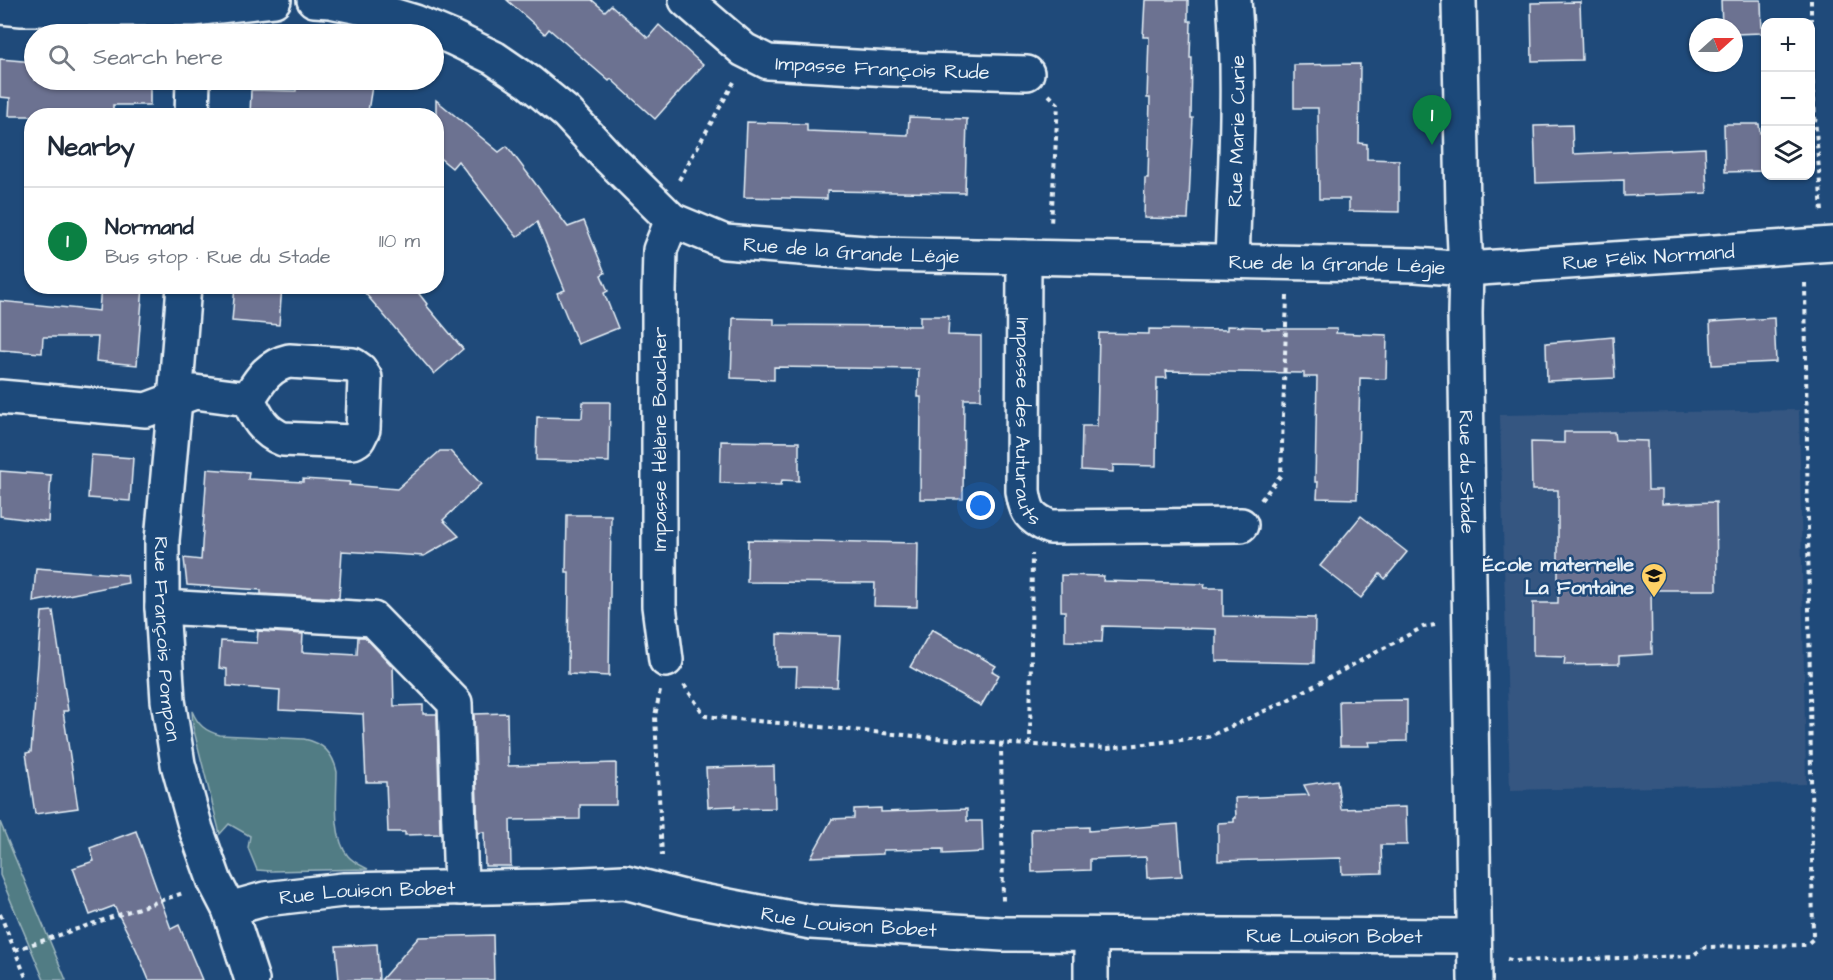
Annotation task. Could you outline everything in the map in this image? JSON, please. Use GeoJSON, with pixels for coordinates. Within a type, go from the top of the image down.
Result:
{"type":"FeatureCollection","features":[{"type":"Feature","properties":{"kind":"street"},"geometry":{"type":"LineString","coordinates":[[0,7],[193,22],[274,0]]}},
{"type":"Feature","properties":{"kind":"street","name":"Rue de la Grande Légie"},"geometry":{"type":"LineString","coordinates":[[314,0],[384,5],[420,24]]}},
{"type":"Feature","properties":{"kind":"street","name":"Impasse François Rude"},"geometry":{"type":"LineString","coordinates":[[686,0],[744,50],[768,62],[890,69],[1027,73]]}},
{"type":"Feature","properties":{"kind":"street","name":"Rue Marie Curie"},"geometry":{"type":"LineString","coordinates":[[1232,261],[1236,143],[1234,0]]}},
{"type":"Feature","properties":{"kind":"street","name":"Rue du Stade"},"geometry":{"type":"LineString","coordinates":[[1459,0],[1466,269],[1475,980]]}},
{"type":"Feature","properties":{"kind":"street","name":"Rue de la Grande Légie"},"geometry":{"type":"LineString","coordinates":[[444,34],[494,58],[529,82],[567,113],[667,215],[726,242],[878,254],[1416,265],[1466,269]]}},
{"type":"Feature","properties":{"kind":"street"},"geometry":{"type":"LineString","coordinates":[[192,108],[193,90]]}},
{"type":"Feature","properties":{"kind":"street","name":"Impasse Hélène Boucher"},"geometry":{"type":"LineString","coordinates":[[666,660],[659,606],[659,291],[660,250],[667,215]]}},
{"type":"Feature","properties":{"kind":"street","name":"Rue Félix Normand"},"geometry":{"type":"LineString","coordinates":[[1466,269],[1821,245]]}},
{"type":"Feature","properties":{"kind":"street","name":"Impasse des Auturauts"},"geometry":{"type":"LineString","coordinates":[[1035,257],[1023,491],[1026,509],[1036,521],[1050,527],[1241,525]]}},
{"type":"Feature","properties":{"kind":"street","name":"Rue François Pompon"},"geometry":{"type":"LineString","coordinates":[[182,294],[162,540],[162,607],[168,700],[178,764],[196,829],[252,980]]}},
{"type":"Feature","properties":{"kind":"street"},"geometry":{"type":"LineString","coordinates":[[0,397],[146,410],[195,392],[248,399]]}},
{"type":"Feature","properties":{"kind":"street"},"geometry":{"type":"LineString","coordinates":[[162,607],[373,619],[455,703],[461,888]]}},
{"type":"Feature","properties":{"kind":"street","name":"Rue Louison Bobet"},"geometry":{"type":"LineString","coordinates":[[222,896],[265,899],[343,891],[625,882],[687,898],[812,922],[1003,934],[1473,936]]}},
{"type":"Feature","properties":{"kind":"street"},"geometry":{"type":"LineString","coordinates":[[1091,935],[1091,980]]}},
{"type":"Feature","properties":{"kind":"path"},"geometry":{"type":"LineString","coordinates":[[1499,958],[1515,961],[1692,956],[1705,947],[1806,945],[1813,939],[1821,245],[1811,62],[1811,0]]}},
{"type":"Feature","properties":{"kind":"path"},"geometry":{"type":"LineString","coordinates":[[667,215],[738,74],[744,50]]}},
{"type":"Feature","properties":{"kind":"path"},"geometry":{"type":"LineString","coordinates":[[1027,73],[1058,104],[1050,236],[1035,257]]}},
{"type":"Feature","properties":{"kind":"path"},"geometry":{"type":"LineString","coordinates":[[1241,525],[1281,475],[1289,262]]}},
{"type":"Feature","properties":{"kind":"path"},"geometry":{"type":"LineString","coordinates":[[1030,745],[1032,541],[1036,521]]}},
{"type":"Feature","properties":{"kind":"path"},"geometry":{"type":"LineString","coordinates":[[666,660],[705,716],[1001,743],[1108,748],[1208,737],[1284,702],[1423,627],[1469,619]]}},
{"type":"Feature","properties":{"kind":"path"},"geometry":{"type":"LineString","coordinates":[[666,660],[655,716],[662,858],[666,893]]}},
{"type":"Feature","properties":{"kind":"path"},"geometry":{"type":"LineString","coordinates":[[1001,743],[1003,934]]}},
{"type":"Feature","properties":{"kind":"path"},"geometry":{"type":"LineString","coordinates":[[15,950],[222,896]]}},
{"type":"Feature","properties":{"kind":"path"},"geometry":{"type":"LineString","coordinates":[[0,914],[27,980]]}},
{"type":"Feature","properties":{"kind":"shaded area","name":"École maternelle La Fontaine"},"geometry":{"type":"Polygon","coordinates":[[[1799,410],[1806,784],[1510,790],[1500,415],[1799,410]]]}},
{"type":"Feature","properties":{"kind":"green space"},"geometry":{"type":"Polygon","coordinates":[[[192,711],[203,727],[220,735],[304,739],[322,746],[333,759],[337,772],[336,816],[343,848],[352,860],[368,869],[257,870],[248,848],[250,836],[229,824],[220,834],[193,727],[192,711]]]}},
{"type":"Feature","properties":{"kind":"green space"},"geometry":{"type":"Polygon","coordinates":[[[0,822],[66,980],[44,980],[0,875],[0,822]]]}},
{"type":"Feature","properties":{"kind":"building"},"geometry":{"type":"Polygon","coordinates":[[[507,0],[592,0],[605,11],[611,5],[648,38],[659,25],[703,65],[655,119],[611,79],[609,81],[549,29],[545,34],[507,0]]]}},
{"type":"Feature","properties":{"kind":"building"},"geometry":{"type":"Polygon","coordinates":[[[1145,0],[1188,0],[1188,21],[1191,21],[1191,118],[1193,118],[1188,219],[1144,218],[1145,178],[1148,178],[1150,98],[1147,98],[1149,37],[1143,37],[1145,0]]]}},
{"type":"Feature","properties":{"kind":"building"},"geometry":{"type":"Polygon","coordinates":[[[1721,0],[1761,0],[1761,33],[1743,34],[1743,18],[1722,18],[1721,0]]]}},
{"type":"Feature","properties":{"kind":"building"},"geometry":{"type":"Polygon","coordinates":[[[1580,2],[1582,60],[1532,61],[1531,3],[1580,2]]]}},
{"type":"Feature","properties":{"kind":"building"},"geometry":{"type":"Polygon","coordinates":[[[0,59],[24,61],[24,90],[150,90],[150,105],[113,105],[113,108],[24,108],[24,116],[9,116],[10,98],[0,97],[0,59]]]}},
{"type":"Feature","properties":{"kind":"building"},"geometry":{"type":"Polygon","coordinates":[[[1360,64],[1359,143],[1367,144],[1367,159],[1399,160],[1399,212],[1349,211],[1349,199],[1319,199],[1318,108],[1294,108],[1294,65],[1360,64]]]}},
{"type":"Feature","properties":{"kind":"building"},"geometry":{"type":"Polygon","coordinates":[[[251,90],[371,90],[368,108],[250,108],[251,90]]]}},
{"type":"Feature","properties":{"kind":"building"},"geometry":{"type":"Polygon","coordinates":[[[436,100],[499,152],[507,146],[568,227],[584,221],[605,273],[601,275],[608,291],[604,293],[618,328],[578,344],[557,293],[565,290],[537,222],[517,237],[458,161],[452,168],[444,162],[444,108],[436,108],[436,100]]]}},
{"type":"Feature","properties":{"kind":"building"},"geometry":{"type":"Polygon","coordinates":[[[909,117],[967,119],[965,193],[827,191],[827,199],[744,197],[747,122],[807,124],[807,131],[908,135],[909,117]]]}},
{"type":"Feature","properties":{"kind":"building"},"geometry":{"type":"Polygon","coordinates":[[[1724,124],[1759,124],[1761,171],[1725,172],[1724,124]]]}},
{"type":"Feature","properties":{"kind":"building"},"geometry":{"type":"Polygon","coordinates":[[[1572,125],[1573,154],[1705,148],[1707,193],[1624,196],[1624,180],[1536,183],[1534,126],[1572,125]]]}},
{"type":"Feature","properties":{"kind":"building"},"geometry":{"type":"Polygon","coordinates":[[[100,294],[142,294],[137,365],[96,361],[98,337],[43,337],[42,353],[0,350],[0,301],[99,311],[100,294]]]}},
{"type":"Feature","properties":{"kind":"building"},"geometry":{"type":"Polygon","coordinates":[[[234,294],[281,294],[279,325],[232,321],[234,294]]]}},
{"type":"Feature","properties":{"kind":"building"},"geometry":{"type":"Polygon","coordinates":[[[366,294],[419,294],[463,349],[434,374],[366,294]]]}},
{"type":"Feature","properties":{"kind":"building"},"geometry":{"type":"Polygon","coordinates":[[[920,316],[949,316],[948,335],[981,336],[981,399],[964,399],[963,499],[920,499],[919,369],[774,367],[774,380],[731,378],[733,318],[774,319],[774,325],[920,326],[920,316]]]}},
{"type":"Feature","properties":{"kind":"building"},"geometry":{"type":"Polygon","coordinates":[[[1774,318],[1776,362],[1712,365],[1710,322],[1774,318]]]}},
{"type":"Feature","properties":{"kind":"building"},"geometry":{"type":"Polygon","coordinates":[[[1227,326],[1262,327],[1262,329],[1337,329],[1336,333],[1387,335],[1386,379],[1360,378],[1357,499],[1317,498],[1318,482],[1315,482],[1317,377],[1304,377],[1304,373],[1166,371],[1167,378],[1157,378],[1156,466],[1113,465],[1113,472],[1081,470],[1082,426],[1097,426],[1099,333],[1149,334],[1149,329],[1227,330],[1227,326]]]}},
{"type":"Feature","properties":{"kind":"building"},"geometry":{"type":"Polygon","coordinates":[[[1613,337],[1615,378],[1547,381],[1546,343],[1613,337]]]}},
{"type":"Feature","properties":{"kind":"building"},"geometry":{"type":"Polygon","coordinates":[[[583,402],[610,402],[609,462],[536,460],[537,417],[582,418],[583,402]]]}},
{"type":"Feature","properties":{"kind":"building"},"geometry":{"type":"Polygon","coordinates":[[[1564,432],[1614,432],[1615,440],[1647,441],[1648,490],[1662,490],[1662,504],[1716,502],[1717,590],[1651,590],[1652,654],[1619,656],[1619,664],[1564,665],[1565,657],[1533,656],[1533,603],[1558,603],[1558,490],[1532,490],[1531,442],[1564,443],[1564,432]]]}},
{"type":"Feature","properties":{"kind":"building"},"geometry":{"type":"Polygon","coordinates":[[[721,441],[799,442],[799,481],[782,480],[781,485],[720,483],[721,441]]]}},
{"type":"Feature","properties":{"kind":"building"},"geometry":{"type":"Polygon","coordinates":[[[440,451],[450,451],[481,484],[443,520],[459,536],[424,556],[342,551],[339,598],[261,594],[261,590],[187,585],[184,558],[201,560],[207,469],[249,472],[248,479],[350,482],[349,485],[397,489],[440,451]]]}},
{"type":"Feature","properties":{"kind":"building"},"geometry":{"type":"Polygon","coordinates":[[[91,455],[133,458],[130,501],[88,498],[91,455]]]}},
{"type":"Feature","properties":{"kind":"building"},"geometry":{"type":"Polygon","coordinates":[[[0,471],[51,475],[48,522],[0,516],[0,471]]]}},
{"type":"Feature","properties":{"kind":"building"},"geometry":{"type":"Polygon","coordinates":[[[567,515],[611,515],[609,676],[568,674],[567,515]]]}},
{"type":"Feature","properties":{"kind":"building"},"geometry":{"type":"Polygon","coordinates":[[[1361,516],[1407,552],[1385,579],[1380,574],[1361,598],[1320,566],[1361,516]]]}},
{"type":"Feature","properties":{"kind":"building"},"geometry":{"type":"Polygon","coordinates":[[[748,540],[918,543],[917,607],[874,606],[875,583],[747,582],[748,540]]]}},
{"type":"Feature","properties":{"kind":"building"},"geometry":{"type":"Polygon","coordinates":[[[36,568],[127,575],[128,583],[33,602],[36,568]]]}},
{"type":"Feature","properties":{"kind":"building"},"geometry":{"type":"Polygon","coordinates":[[[1061,575],[1104,576],[1103,581],[1205,584],[1204,588],[1223,588],[1223,616],[1315,618],[1314,663],[1216,661],[1216,629],[1103,626],[1102,642],[1065,641],[1065,611],[1061,611],[1061,575]]]}},
{"type":"Feature","properties":{"kind":"building"},"geometry":{"type":"Polygon","coordinates":[[[53,611],[68,711],[63,711],[78,808],[35,814],[26,753],[31,752],[42,612],[53,611]]]}},
{"type":"Feature","properties":{"kind":"building"},"geometry":{"type":"Polygon","coordinates":[[[932,629],[996,666],[992,671],[999,675],[981,706],[910,667],[932,629]]]}},
{"type":"Feature","properties":{"kind":"building"},"geometry":{"type":"Polygon","coordinates":[[[258,631],[303,634],[302,652],[357,655],[358,637],[365,637],[393,667],[394,706],[423,705],[423,714],[437,714],[440,834],[405,835],[405,832],[388,832],[386,782],[366,782],[363,714],[279,710],[280,690],[227,686],[227,669],[219,668],[221,641],[257,643],[258,631]]]}},
{"type":"Feature","properties":{"kind":"building"},"geometry":{"type":"Polygon","coordinates":[[[777,634],[840,636],[837,687],[796,686],[797,667],[777,667],[777,634]]]}},
{"type":"Feature","properties":{"kind":"building"},"geometry":{"type":"Polygon","coordinates":[[[1407,700],[1407,741],[1369,742],[1370,746],[1340,746],[1339,701],[1407,700]]]}},
{"type":"Feature","properties":{"kind":"building"},"geometry":{"type":"Polygon","coordinates":[[[507,713],[508,766],[616,763],[616,805],[580,805],[580,819],[510,820],[511,866],[485,866],[484,832],[478,833],[474,714],[507,713]]]}},
{"type":"Feature","properties":{"kind":"building"},"geometry":{"type":"Polygon","coordinates":[[[774,766],[775,808],[708,807],[706,768],[774,766]]]}},
{"type":"Feature","properties":{"kind":"building"},"geometry":{"type":"Polygon","coordinates":[[[1337,780],[1341,809],[1406,807],[1407,845],[1381,845],[1382,873],[1342,874],[1341,858],[1218,861],[1218,823],[1234,822],[1236,818],[1235,798],[1309,795],[1304,785],[1337,780]]]}},
{"type":"Feature","properties":{"kind":"building"},"geometry":{"type":"Polygon","coordinates":[[[881,808],[881,812],[967,809],[967,821],[982,821],[983,852],[943,854],[943,849],[883,850],[883,854],[811,857],[832,819],[854,818],[854,809],[881,808]]]}},
{"type":"Feature","properties":{"kind":"building"},"geometry":{"type":"Polygon","coordinates":[[[1178,824],[1182,876],[1147,878],[1146,857],[1090,859],[1090,870],[1032,872],[1031,829],[1089,827],[1089,831],[1178,824]]]}},
{"type":"Feature","properties":{"kind":"building"},"geometry":{"type":"Polygon","coordinates":[[[136,831],[171,929],[179,925],[202,980],[149,980],[114,906],[90,915],[73,868],[94,861],[90,848],[136,831]]]}},
{"type":"Feature","properties":{"kind":"building"},"geometry":{"type":"Polygon","coordinates":[[[493,935],[494,980],[381,980],[419,937],[493,935]]]}},
{"type":"Feature","properties":{"kind":"building"},"geometry":{"type":"Polygon","coordinates":[[[377,944],[379,980],[339,980],[336,946],[377,944]]]}},
{"type":"Feature","properties":{"kind":"place","name":"Normand"},"geometry":{"type":"Point","coordinates":[1432,145]}},
{"type":"Feature","properties":{"kind":"place","name":"École maternelle La Fontaine"},"geometry":{"type":"Point","coordinates":[1654,599]}}]}
